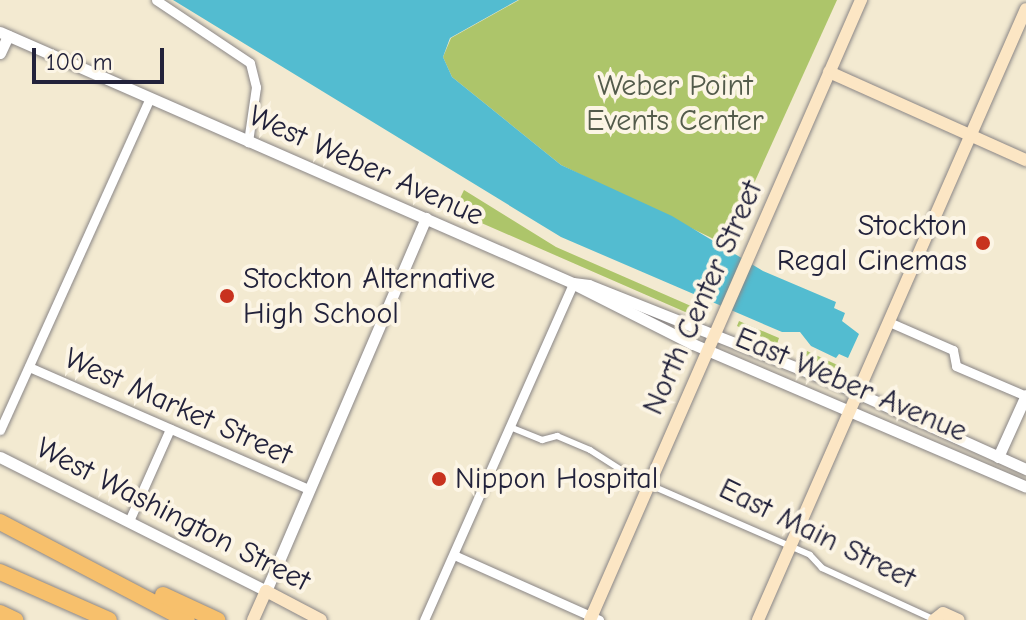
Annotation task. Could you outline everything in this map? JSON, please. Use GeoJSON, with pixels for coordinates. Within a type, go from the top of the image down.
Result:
{"type":"FeatureCollection","features":[{"type":"Feature","properties":{"kind":"highway"},"geometry":{"type":"LineString","coordinates":[[0,522],[187,620]]}},
{"type":"Feature","properties":{"kind":"highway"},"geometry":{"type":"LineString","coordinates":[[0,572],[109,620]]}},
{"type":"Feature","properties":{"kind":"highway"},"geometry":{"type":"LineString","coordinates":[[119,582],[155,591],[217,620]]}},
{"type":"Feature","properties":{"kind":"highway"},"geometry":{"type":"LineString","coordinates":[[0,613],[15,620]]}},
{"type":"Feature","properties":{"kind":"main road","name":"North Center Street"},"geometry":{"type":"LineString","coordinates":[[593,619],[861,0]]}},
{"type":"Feature","properties":{"kind":"main road"},"geometry":{"type":"LineString","coordinates":[[758,620],[1026,9]]}},
{"type":"Feature","properties":{"kind":"main road"},"geometry":{"type":"LineString","coordinates":[[829,72],[1026,160]]}},
{"type":"Feature","properties":{"kind":"main road"},"geometry":{"type":"LineString","coordinates":[[253,620],[266,591]]}},
{"type":"Feature","properties":{"kind":"main road","name":"West Washington Street"},"geometry":{"type":"LineString","coordinates":[[266,591],[321,620]]}},
{"type":"Feature","properties":{"kind":"main road","name":"East Main Street"},"geometry":{"type":"LineString","coordinates":[[934,620],[943,613],[959,620]]}},
{"type":"Feature","properties":{"kind":"street"},"geometry":{"type":"LineString","coordinates":[[156,0],[240,51],[250,63],[256,87],[248,142]]}},
{"type":"Feature","properties":{"kind":"street"},"geometry":{"type":"LineString","coordinates":[[0,53],[4,34]]}},
{"type":"Feature","properties":{"kind":"street","name":"West Weber Avenue"},"geometry":{"type":"LineString","coordinates":[[4,34],[573,283],[715,335]]}},
{"type":"Feature","properties":{"kind":"street"},"geometry":{"type":"LineString","coordinates":[[0,430],[150,98]]}},
{"type":"Feature","properties":{"kind":"street"},"geometry":{"type":"LineString","coordinates":[[266,591],[426,218]]}},
{"type":"Feature","properties":{"kind":"street"},"geometry":{"type":"LineString","coordinates":[[424,620],[573,283]]}},
{"type":"Feature","properties":{"kind":"street","name":"East Weber Avenue"},"geometry":{"type":"LineString","coordinates":[[573,283],[709,351],[851,408],[1026,487]]}},
{"type":"Feature","properties":{"kind":"street"},"geometry":{"type":"LineString","coordinates":[[889,322],[953,350],[956,366],[1026,395],[998,457]]}},
{"type":"Feature","properties":{"kind":"street","name":"East Weber Avenue"},"geometry":{"type":"LineString","coordinates":[[715,335],[858,393],[1026,469]]}},
{"type":"Feature","properties":{"kind":"street","name":"West Market Street"},"geometry":{"type":"LineString","coordinates":[[29,367],[308,489]]}},
{"type":"Feature","properties":{"kind":"street","name":"East Main Street"},"geometry":{"type":"LineString","coordinates":[[512,424],[542,440],[554,436],[573,442],[649,485],[791,547],[827,571],[934,620]]}},
{"type":"Feature","properties":{"kind":"street"},"geometry":{"type":"LineString","coordinates":[[129,521],[170,429]]}},
{"type":"Feature","properties":{"kind":"street","name":"West Washington Street"},"geometry":{"type":"LineString","coordinates":[[0,457],[266,591]]}},
{"type":"Feature","properties":{"kind":"street"},"geometry":{"type":"LineString","coordinates":[[454,555],[593,619]]}},
{"type":"Feature","properties":{"kind":"green space","name":"Weber Point Events Center"},"geometry":{"type":"Polygon","coordinates":[[[519,0],[837,0],[726,245],[561,165],[452,77],[443,57],[451,38],[519,0]]]}},
{"type":"Feature","properties":{"kind":"green space"},"geometry":{"type":"Polygon","coordinates":[[[464,190],[556,247],[707,313],[699,318],[454,211],[464,190]]]}},
{"type":"Feature","properties":{"kind":"green space"},"geometry":{"type":"Polygon","coordinates":[[[739,321],[779,338],[777,344],[737,326],[739,321]]]}},
{"type":"Feature","properties":{"kind":"green space"},"geometry":{"type":"Polygon","coordinates":[[[807,351],[844,368],[842,373],[804,358],[807,351]]]}},
{"type":"Feature","properties":{"kind":"water"},"geometry":{"type":"Polygon","coordinates":[[[173,0],[518,0],[450,38],[443,57],[452,77],[561,165],[672,216],[763,271],[836,302],[834,308],[845,313],[842,321],[859,334],[848,358],[839,354],[836,358],[811,346],[800,332],[782,332],[561,237],[173,0]]]}},
{"type":"Feature","properties":{"kind":"place","name":"Stockton Regal Cinemas"},"geometry":{"type":"Point","coordinates":[983,243]}},
{"type":"Feature","properties":{"kind":"place","name":"Stockton Alternative High School"},"geometry":{"type":"Point","coordinates":[227,296]}},
{"type":"Feature","properties":{"kind":"place","name":"Nippon Hospital"},"geometry":{"type":"Point","coordinates":[439,479]}}]}
